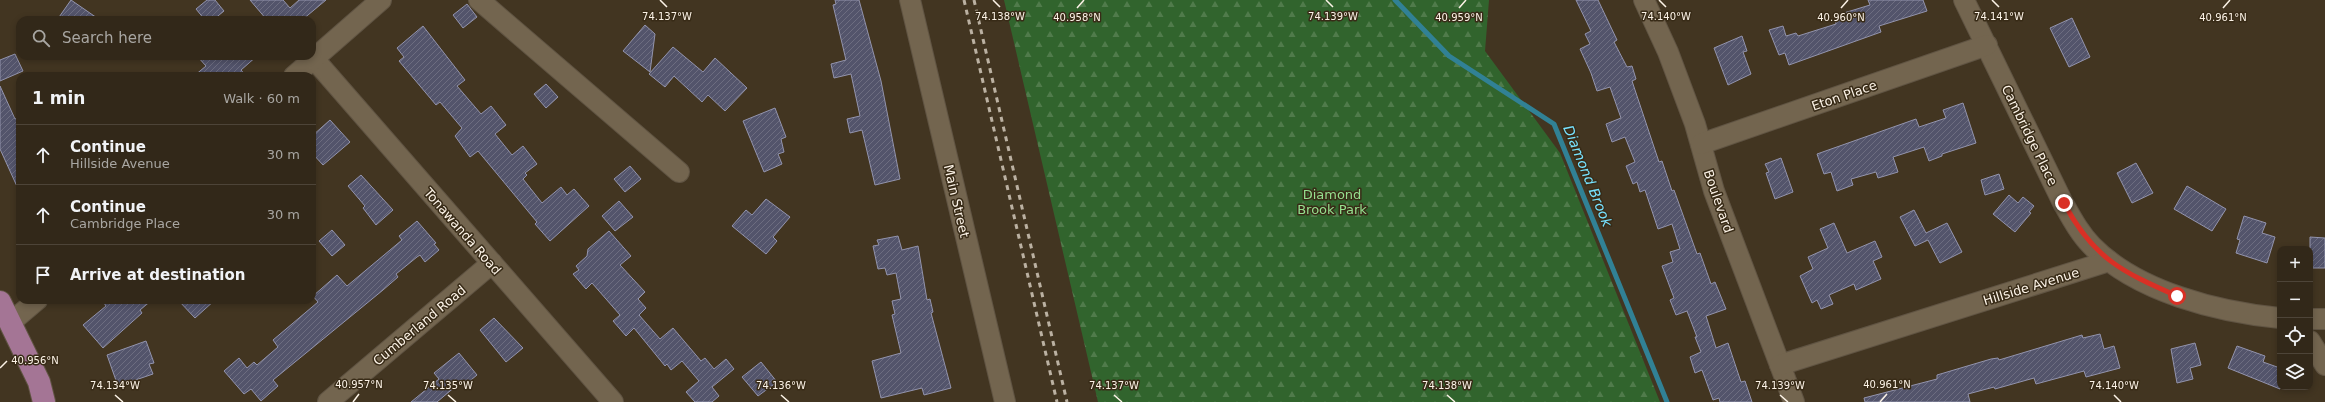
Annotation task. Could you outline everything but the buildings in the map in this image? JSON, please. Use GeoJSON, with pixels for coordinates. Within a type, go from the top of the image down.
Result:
{"type":"FeatureCollection","features":[{"type":"Feature","properties":{"kind":"main road"},"geometry":{"type":"LineString","coordinates":[[0,302],[39,382],[44,402]]}},
{"type":"Feature","properties":{"kind":"street"},"geometry":{"type":"LineString","coordinates":[[316,57],[382,0]]}},
{"type":"Feature","properties":{"kind":"street"},"geometry":{"type":"LineString","coordinates":[[478,0],[679,172]]}},
{"type":"Feature","properties":{"kind":"street","name":"Main Street"},"geometry":{"type":"LineString","coordinates":[[910,0],[1004,402]]}},
{"type":"Feature","properties":{"kind":"street","name":"Boulevard"},"geometry":{"type":"LineString","coordinates":[[1644,0],[1668,52],[1701,144],[1714,191],[1794,402]]}},
{"type":"Feature","properties":{"kind":"street","name":"Cambridge Place"},"geometry":{"type":"LineString","coordinates":[[1964,0],[2076,226],[2092,246],[2109,262]]}},
{"type":"Feature","properties":{"kind":"street","name":"Eton Place"},"geometry":{"type":"LineString","coordinates":[[1701,144],[1987,45]]}},
{"type":"Feature","properties":{"kind":"street"},"geometry":{"type":"LineString","coordinates":[[299,72],[313,60]]}},
{"type":"Feature","properties":{"kind":"street","name":"Tonawanda Road"},"geometry":{"type":"LineString","coordinates":[[315,60],[613,402]]}},
{"type":"Feature","properties":{"kind":"street"},"geometry":{"type":"LineString","coordinates":[[2109,262],[2139,279],[2177,296],[2217,308],[2277,318]]}},
{"type":"Feature","properties":{"kind":"street","name":"Hillside Avenue"},"geometry":{"type":"LineString","coordinates":[[1780,365],[2109,262]]}},
{"type":"Feature","properties":{"kind":"street","name":"Cumberland Road"},"geometry":{"type":"LineString","coordinates":[[328,402],[492,263]]}},
{"type":"Feature","properties":{"kind":"street"},"geometry":{"type":"LineString","coordinates":[[10,323],[32,304]]}},
{"type":"Feature","properties":{"kind":"street"},"geometry":{"type":"LineString","coordinates":[[2313,319],[2325,319]]}},
{"type":"Feature","properties":{"kind":"street"},"geometry":{"type":"LineString","coordinates":[[2313,346],[2325,365]]}},
{"type":"Feature","properties":{"kind":"green space","name":"Diamond Brook Park"},"geometry":{"type":"Polygon","coordinates":[[[1004,0],[1489,0],[1485,51],[1560,153],[1660,402],[1098,402],[1004,0]]]}},
{"type":"Feature","properties":{"kind":"waterway","name":"Diamond Brook"},"geometry":{"type":"LineString","coordinates":[[1395,0],[1449,56],[1554,124],[1667,402]]}},
{"type":"Feature","properties":{"kind":"railway"},"geometry":{"type":"LineString","coordinates":[[964,0],[1057,402]]}},
{"type":"Feature","properties":{"kind":"railway"},"geometry":{"type":"LineString","coordinates":[[974,0],[1067,402]]}},
{"type":"Feature","properties":{"kind":"route"},"geometry":{"type":"LineString","coordinates":[[2064,203],[2076,226],[2092,246],[2109,262],[2139,279],[2177,296]]}}]}
